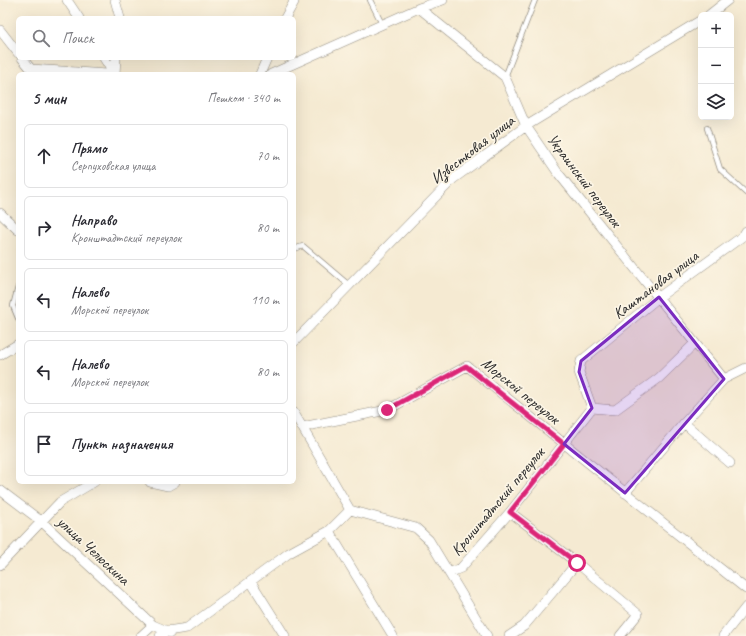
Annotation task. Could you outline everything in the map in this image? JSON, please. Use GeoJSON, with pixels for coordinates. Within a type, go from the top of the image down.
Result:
{"type":"FeatureCollection","features":[{"type":"Feature","properties":{"kind":"street"},"geometry":{"type":"LineString","coordinates":[[67,0],[78,16]]}},
{"type":"Feature","properties":{"kind":"street"},"geometry":{"type":"LineString","coordinates":[[115,0],[119,16]]}},
{"type":"Feature","properties":{"kind":"street"},"geometry":{"type":"LineString","coordinates":[[286,16],[294,0]]}},
{"type":"Feature","properties":{"kind":"street"},"geometry":{"type":"LineString","coordinates":[[275,72],[419,8],[443,0]]}},
{"type":"Feature","properties":{"kind":"street"},"geometry":{"type":"LineString","coordinates":[[713,12],[728,0]]}},
{"type":"Feature","properties":{"kind":"street","name":"Украинский переулок"},"geometry":{"type":"LineString","coordinates":[[419,8],[505,77],[526,126],[558,173],[724,379]]}},
{"type":"Feature","properties":{"kind":"street","name":"Известковая улица"},"geometry":{"type":"LineString","coordinates":[[296,340],[453,179],[526,126],[698,22]]}},
{"type":"Feature","properties":{"kind":"street"},"geometry":{"type":"LineString","coordinates":[[0,30],[16,50]]}},
{"type":"Feature","properties":{"kind":"street"},"geometry":{"type":"LineString","coordinates":[[24,60],[31,69],[77,72]]}},
{"type":"Feature","properties":{"kind":"street"},"geometry":{"type":"LineString","coordinates":[[105,60],[114,72]]}},
{"type":"Feature","properties":{"kind":"street"},"geometry":{"type":"LineString","coordinates":[[115,72],[116,60]]}},
{"type":"Feature","properties":{"kind":"street"},"geometry":{"type":"LineString","coordinates":[[261,72],[266,60]]}},
{"type":"Feature","properties":{"kind":"street"},"geometry":{"type":"LineString","coordinates":[[0,213],[16,228]]}},
{"type":"Feature","properties":{"kind":"street","name":"Каштановая улица"},"geometry":{"type":"LineString","coordinates":[[592,408],[579,372],[581,361],[659,297],[743,236],[746,231]]}},
{"type":"Feature","properties":{"kind":"street"},"geometry":{"type":"LineString","coordinates":[[592,408],[615,410],[659,378],[695,343]]}},
{"type":"Feature","properties":{"kind":"street"},"geometry":{"type":"LineString","coordinates":[[0,355],[16,345]]}},
{"type":"Feature","properties":{"kind":"street","name":"Морской переулок"},"geometry":{"type":"LineString","coordinates":[[302,427],[387,410],[466,366],[746,588]]}},
{"type":"Feature","properties":{"kind":"street"},"geometry":{"type":"LineString","coordinates":[[625,493],[684,423],[724,379],[746,368]]}},
{"type":"Feature","properties":{"kind":"street","name":"Морской переулок"},"geometry":{"type":"LineString","coordinates":[[564,444],[592,408]]}},
{"type":"Feature","properties":{"kind":"street"},"geometry":{"type":"LineString","coordinates":[[296,416],[350,510],[416,528],[430,540],[487,636]]}},
{"type":"Feature","properties":{"kind":"street"},"geometry":{"type":"LineString","coordinates":[[684,423],[730,463]]}},
{"type":"Feature","properties":{"kind":"street","name":"Кронштадтский переулок"},"geometry":{"type":"LineString","coordinates":[[449,573],[461,568],[510,512],[564,444]]}},
{"type":"Feature","properties":{"kind":"street"},"geometry":{"type":"LineString","coordinates":[[0,565],[60,502],[91,484]]}},
{"type":"Feature","properties":{"kind":"street","name":"улица Челюскина"},"geometry":{"type":"LineString","coordinates":[[0,490],[41,521],[154,625],[166,634]]}},
{"type":"Feature","properties":{"kind":"street"},"geometry":{"type":"LineString","coordinates":[[166,634],[187,628],[289,553],[329,531],[350,510]]}},
{"type":"Feature","properties":{"kind":"street"},"geometry":{"type":"LineString","coordinates":[[510,512],[577,563],[638,614],[620,636]]}},
{"type":"Feature","properties":{"kind":"street"},"geometry":{"type":"LineString","coordinates":[[329,531],[393,636]]}},
{"type":"Feature","properties":{"kind":"street"},"geometry":{"type":"LineString","coordinates":[[509,636],[524,626],[577,563]]}},
{"type":"Feature","properties":{"kind":"street"},"geometry":{"type":"LineString","coordinates":[[251,582],[285,636]]}},
{"type":"Feature","properties":{"kind":"street"},"geometry":{"type":"LineString","coordinates":[[723,636],[746,607]]}},
{"type":"Feature","properties":{"kind":"street"},"geometry":{"type":"LineString","coordinates":[[141,636],[154,625]]}},
{"type":"Feature","properties":{"kind":"lane"},"geometry":{"type":"LineString","coordinates":[[370,0],[382,24]]}},
{"type":"Feature","properties":{"kind":"lane"},"geometry":{"type":"LineString","coordinates":[[505,77],[535,0]]}},
{"type":"Feature","properties":{"kind":"lane"},"geometry":{"type":"LineString","coordinates":[[707,128],[720,169],[746,193]]}},
{"type":"Feature","properties":{"kind":"lane"},"geometry":{"type":"LineString","coordinates":[[296,248],[303,246],[350,286]]}},
{"type":"Feature","properties":{"kind":"lane"},"geometry":{"type":"LineString","coordinates":[[16,294],[13,306],[16,313]]}},
{"type":"Feature","properties":{"kind":"highlighted area"},"geometry":{"type":"Polygon","coordinates":[[[659,297],[724,379],[625,493],[564,444],[592,408],[579,372],[581,361],[659,297]]]}},
{"type":"Feature","properties":{"kind":"route"},"geometry":{"type":"LineString","coordinates":[[387,410],[466,366],[564,444],[510,512],[577,563]]}}]}
